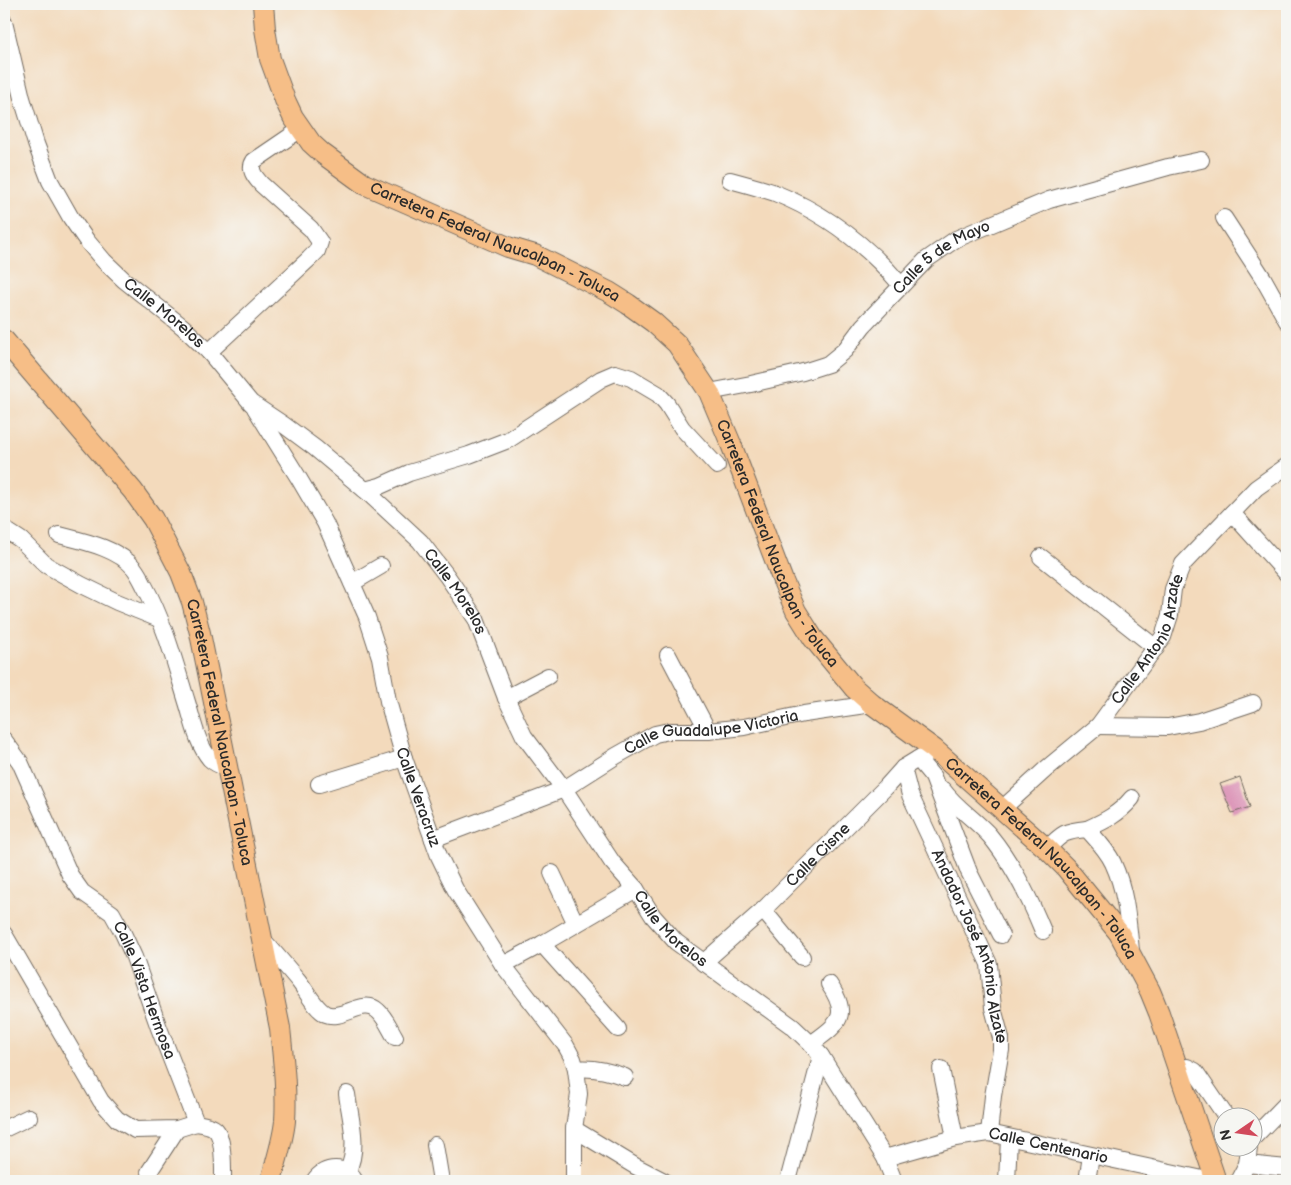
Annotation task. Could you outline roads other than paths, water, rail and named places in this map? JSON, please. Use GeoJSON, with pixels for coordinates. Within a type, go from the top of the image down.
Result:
{"type":"FeatureCollection","features":[{"type":"Feature","properties":{"kind":"main road","name":"Carretera Federal Naucalpan - Toluca"},"geometry":{"type":"LineString","coordinates":[[263,4],[265,29],[272,66],[285,100],[301,129],[311,143],[323,154],[364,184],[508,247],[557,264],[628,304],[653,322],[678,344],[709,392],[732,444],[796,611],[833,665],[854,688],[926,754],[1002,809],[1047,849],[1066,868],[1119,932],[1150,991],[1179,1070],[1214,1181]]}},
{"type":"Feature","properties":{"kind":"main road","name":"Carretera Federal Naucalpan - Toluca"},"geometry":{"type":"LineString","coordinates":[[4,340],[133,491],[164,538],[181,573],[192,602],[264,941],[280,1028],[285,1093],[285,1122],[271,1181]]}},
{"type":"Feature","properties":{"kind":"street","name":"Calle Morelos"},"geometry":{"type":"LineString","coordinates":[[4,22],[22,98],[50,181],[71,218],[104,261],[124,280],[183,327],[209,352],[252,403],[307,442],[365,490],[420,541],[447,576],[476,619],[506,698],[524,736],[564,789],[612,862],[636,889],[653,916],[676,942],[793,1028],[816,1050],[885,1158],[894,1181]]}},
{"type":"Feature","properties":{"kind":"street"},"geometry":{"type":"LineString","coordinates":[[209,352],[309,259],[319,247],[320,242],[311,229],[261,184],[254,176],[251,165],[301,129]]}},
{"type":"Feature","properties":{"kind":"street","name":"Calle 5 de Mayo"},"geometry":{"type":"LineString","coordinates":[[709,392],[768,380],[828,364],[845,350],[863,326],[926,260],[956,240],[1049,200],[1168,167],[1201,160]]}},
{"type":"Feature","properties":{"kind":"street"},"geometry":{"type":"LineString","coordinates":[[730,180],[774,193],[825,218],[860,242],[881,261],[901,285]]}},
{"type":"Feature","properties":{"kind":"street"},"geometry":{"type":"LineString","coordinates":[[1224,218],[1263,278],[1287,321]]}},
{"type":"Feature","properties":{"kind":"street"},"geometry":{"type":"LineString","coordinates":[[365,490],[380,486],[409,473],[469,455],[508,440],[601,379],[616,373],[631,378],[658,394],[668,404],[682,428],[717,466]]}},
{"type":"Feature","properties":{"kind":"street","name":"Calle Veracruz"},"geometry":{"type":"LineString","coordinates":[[252,403],[298,477],[324,524],[367,617],[380,657],[388,701],[404,758],[438,856],[456,890],[503,965],[566,1046],[573,1059],[579,1094],[574,1129],[574,1181]]}},
{"type":"Feature","properties":{"kind":"street","name":"Calle Antonio Arzate"},"geometry":{"type":"LineString","coordinates":[[1002,809],[1098,726],[1163,637],[1170,615],[1173,589],[1183,564],[1256,488],[1287,466]]}},
{"type":"Feature","properties":{"kind":"street"},"geometry":{"type":"LineString","coordinates":[[1232,513],[1287,574]]}},
{"type":"Feature","properties":{"kind":"street"},"geometry":{"type":"LineString","coordinates":[[4,529],[21,540],[46,565],[117,602],[159,619]]}},
{"type":"Feature","properties":{"kind":"street"},"geometry":{"type":"LineString","coordinates":[[58,535],[86,542],[114,553],[134,567],[150,596],[159,619],[203,747],[210,759],[226,768]]}},
{"type":"Feature","properties":{"kind":"street"},"geometry":{"type":"LineString","coordinates":[[1041,557],[1156,648]]}},
{"type":"Feature","properties":{"kind":"street"},"geometry":{"type":"LineString","coordinates":[[352,583],[381,566]]}},
{"type":"Feature","properties":{"kind":"street"},"geometry":{"type":"LineString","coordinates":[[668,655],[708,731]]}},
{"type":"Feature","properties":{"kind":"street"},"geometry":{"type":"LineString","coordinates":[[506,698],[548,676]]}},
{"type":"Feature","properties":{"kind":"street"},"geometry":{"type":"LineString","coordinates":[[1098,726],[1168,727],[1199,721],[1253,702]]}},
{"type":"Feature","properties":{"kind":"street","name":"Calle Guadalupe Victoria"},"geometry":{"type":"LineString","coordinates":[[433,839],[564,789],[655,734],[668,731],[708,731],[744,727],[804,714],[872,704]]}},
{"type":"Feature","properties":{"kind":"street","name":"Calle Vista Hermosa"},"geometry":{"type":"LineString","coordinates":[[4,740],[20,762],[70,875],[82,892],[112,914],[122,931],[134,957],[196,1123]]}},
{"type":"Feature","properties":{"kind":"street"},"geometry":{"type":"LineString","coordinates":[[926,754],[933,778],[969,872],[1001,935]]}},
{"type":"Feature","properties":{"kind":"street","name":"Calle Cisne"},"geometry":{"type":"LineString","coordinates":[[703,963],[763,910],[903,768],[926,754]]}},
{"type":"Feature","properties":{"kind":"street"},"geometry":{"type":"LineString","coordinates":[[319,784],[404,758]]}},
{"type":"Feature","properties":{"kind":"street","name":"Andador José Antonio Alzate"},"geometry":{"type":"LineString","coordinates":[[903,768],[910,795],[989,964],[992,1002],[1001,1038],[1001,1050],[989,1133]]}},
{"type":"Feature","properties":{"kind":"street"},"geometry":{"type":"LineString","coordinates":[[933,778],[954,804],[989,835],[1004,855],[1031,901],[1043,931]]}},
{"type":"Feature","properties":{"kind":"street"},"geometry":{"type":"LineString","coordinates":[[1047,849],[1064,832],[1087,829],[1109,819],[1132,798]]}},
{"type":"Feature","properties":{"kind":"street"},"geometry":{"type":"LineString","coordinates":[[1087,829],[1112,862],[1122,885],[1131,953]]}},
{"type":"Feature","properties":{"kind":"street"},"geometry":{"type":"LineString","coordinates":[[552,873],[576,924]]}},
{"type":"Feature","properties":{"kind":"street"},"geometry":{"type":"LineString","coordinates":[[503,965],[636,889]]}},
{"type":"Feature","properties":{"kind":"street"},"geometry":{"type":"LineString","coordinates":[[763,910],[802,957]]}},
{"type":"Feature","properties":{"kind":"street"},"geometry":{"type":"LineString","coordinates":[[4,934],[101,1101],[117,1119],[135,1130],[177,1129],[196,1123],[212,1127],[217,1131],[220,1138],[223,1181]]}},
{"type":"Feature","properties":{"kind":"street"},"geometry":{"type":"LineString","coordinates":[[264,941],[297,978],[321,1011],[328,1015],[338,1015],[359,1008],[371,1007],[378,1010],[395,1037]]}},
{"type":"Feature","properties":{"kind":"street"},"geometry":{"type":"LineString","coordinates":[[542,944],[618,1029]]}},
{"type":"Feature","properties":{"kind":"street"},"geometry":{"type":"LineString","coordinates":[[788,1181],[816,1050],[834,1027],[841,1007],[839,999],[829,984]]}},
{"type":"Feature","properties":{"kind":"street"},"geometry":{"type":"LineString","coordinates":[[1179,1070],[1187,1067],[1194,1071],[1221,1108]]}},
{"type":"Feature","properties":{"kind":"street"},"geometry":{"type":"LineString","coordinates":[[576,1069],[599,1070],[625,1077]]}},
{"type":"Feature","properties":{"kind":"street"},"geometry":{"type":"LineString","coordinates":[[941,1069],[955,1138]]}},
{"type":"Feature","properties":{"kind":"street"},"geometry":{"type":"LineString","coordinates":[[314,1181],[324,1172],[332,1169],[351,1176],[353,1136],[347,1094]]}},
{"type":"Feature","properties":{"kind":"street"},"geometry":{"type":"LineString","coordinates":[[1264,1127],[1287,1103]]}},
{"type":"Feature","properties":{"kind":"street"},"geometry":{"type":"LineString","coordinates":[[4,1129],[29,1117]]}},
{"type":"Feature","properties":{"kind":"street"},"geometry":{"type":"LineString","coordinates":[[149,1172],[177,1129]]}},
{"type":"Feature","properties":{"kind":"street"},"geometry":{"type":"LineString","coordinates":[[574,1129],[638,1174],[664,1181]]}},
{"type":"Feature","properties":{"kind":"street","name":"Calle Centenario"},"geometry":{"type":"LineString","coordinates":[[885,1158],[955,1138],[989,1133],[1214,1181]]}},
{"type":"Feature","properties":{"kind":"street"},"geometry":{"type":"LineString","coordinates":[[1007,1181],[1009,1138]]}},
{"type":"Feature","properties":{"kind":"street"},"geometry":{"type":"LineString","coordinates":[[435,1145],[441,1181]]}},
{"type":"Feature","properties":{"kind":"street"},"geometry":{"type":"LineString","coordinates":[[1087,1181],[1091,1156]]}},
{"type":"Feature","properties":{"kind":"street"},"geometry":{"type":"LineString","coordinates":[[1238,1181],[1247,1164],[1248,1158]]}},
{"type":"Feature","properties":{"kind":"street"},"geometry":{"type":"LineString","coordinates":[[1247,1164],[1287,1168]]}}]}
